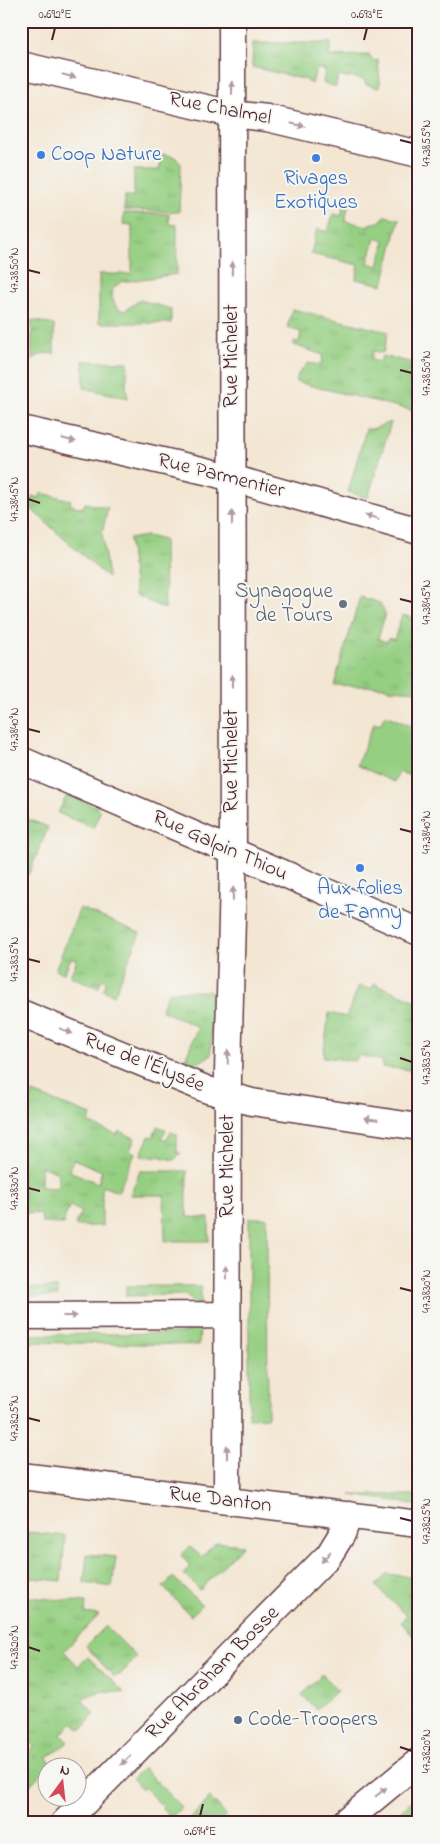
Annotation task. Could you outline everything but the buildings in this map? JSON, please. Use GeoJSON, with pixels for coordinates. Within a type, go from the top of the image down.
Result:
{"type":"FeatureCollection","features":[{"type":"Feature","properties":{"kind":"street","name":"Rue Michelet"},"geometry":{"type":"LineString","coordinates":[[227,1501],[226,1314],[232,852],[232,21]]}},
{"type":"Feature","properties":{"kind":"street","name":"Rue Chalmel"},"geometry":{"type":"LineString","coordinates":[[21,65],[232,114],[267,118],[419,154]]}},
{"type":"Feature","properties":{"kind":"street","name":"Rue Parmentier"},"geometry":{"type":"LineString","coordinates":[[21,429],[232,477],[419,531]]}},
{"type":"Feature","properties":{"kind":"street","name":"Rue Galpin Thiou"},"geometry":{"type":"LineString","coordinates":[[21,760],[419,932]]}},
{"type":"Feature","properties":{"kind":"street","name":"Rue de l'Élysée"},"geometry":{"type":"LineString","coordinates":[[21,1013],[208,1090],[252,1102],[419,1126]]}},
{"type":"Feature","properties":{"kind":"street"},"geometry":{"type":"LineString","coordinates":[[21,1316],[226,1314]]}},
{"type":"Feature","properties":{"kind":"street","name":"Rue Danton"},"geometry":{"type":"LineString","coordinates":[[21,1476],[419,1524]]}},
{"type":"Feature","properties":{"kind":"street","name":"Rue Abraham Bosse"},"geometry":{"type":"LineString","coordinates":[[64,1823],[329,1556],[342,1534],[349,1515]]}},
{"type":"Feature","properties":{"kind":"street"},"geometry":{"type":"LineString","coordinates":[[344,1823],[419,1761]]}},
{"type":"Feature","properties":{"kind":"green space"},"geometry":{"type":"Polygon","coordinates":[[[253,43],[331,43],[329,56],[369,55],[373,61],[378,60],[379,88],[365,84],[365,80],[349,76],[349,78],[338,76],[336,87],[323,83],[325,70],[316,68],[312,84],[307,82],[307,80],[252,67],[253,43]]]}},
{"type":"Feature","properties":{"kind":"green space"},"geometry":{"type":"Polygon","coordinates":[[[163,154],[175,157],[181,164],[179,212],[124,210],[125,196],[134,196],[134,170],[159,170],[163,154]]]}},
{"type":"Feature","properties":{"kind":"green space"},"geometry":{"type":"Polygon","coordinates":[[[351,194],[345,221],[368,226],[369,224],[379,222],[385,216],[399,219],[383,285],[356,279],[359,265],[311,254],[317,229],[328,232],[333,214],[341,216],[346,196],[351,194]],[[375,238],[368,263],[378,266],[385,241],[375,238]]]}},
{"type":"Feature","properties":{"kind":"green space"},"geometry":{"type":"Polygon","coordinates":[[[124,213],[169,214],[169,224],[177,225],[177,274],[121,282],[113,288],[112,298],[117,308],[124,311],[140,300],[171,309],[171,323],[99,323],[99,274],[132,274],[132,225],[123,224],[124,213]]]}},
{"type":"Feature","properties":{"kind":"green space"},"geometry":{"type":"Polygon","coordinates":[[[292,309],[388,332],[383,353],[373,351],[371,360],[380,362],[382,356],[419,364],[419,412],[296,382],[298,374],[308,363],[321,365],[323,355],[294,345],[294,341],[299,342],[301,332],[287,328],[292,309]]]}},
{"type":"Feature","properties":{"kind":"green space"},"geometry":{"type":"Polygon","coordinates":[[[32,320],[54,325],[54,354],[42,354],[32,360],[32,320]]]}},
{"type":"Feature","properties":{"kind":"green space"},"geometry":{"type":"Polygon","coordinates":[[[83,361],[128,362],[126,388],[128,398],[84,388],[83,361]]]}},
{"type":"Feature","properties":{"kind":"green space"},"geometry":{"type":"Polygon","coordinates":[[[391,422],[368,498],[348,492],[366,429],[372,429],[391,422]]]}},
{"type":"Feature","properties":{"kind":"green space"},"geometry":{"type":"Polygon","coordinates":[[[41,493],[71,500],[70,505],[83,508],[85,503],[108,508],[102,533],[108,578],[31,509],[32,496],[40,498],[41,493]]]}},
{"type":"Feature","properties":{"kind":"green space"},"geometry":{"type":"Polygon","coordinates":[[[147,536],[164,540],[165,609],[135,595],[129,539],[147,536]]]}},
{"type":"Feature","properties":{"kind":"green space"},"geometry":{"type":"Polygon","coordinates":[[[360,597],[380,603],[385,614],[378,639],[387,642],[389,638],[394,640],[402,615],[419,619],[419,691],[389,689],[389,687],[334,685],[360,597]]]}},
{"type":"Feature","properties":{"kind":"green space"},"geometry":{"type":"Polygon","coordinates":[[[385,715],[419,729],[419,757],[411,776],[399,772],[394,782],[357,765],[374,723],[380,725],[385,715]]]}},
{"type":"Feature","properties":{"kind":"green space"},"geometry":{"type":"Polygon","coordinates":[[[67,795],[97,807],[100,812],[93,828],[58,813],[67,795]]]}},
{"type":"Feature","properties":{"kind":"green space"},"geometry":{"type":"Polygon","coordinates":[[[22,817],[48,827],[29,874],[21,871],[22,817]]]}},
{"type":"Feature","properties":{"kind":"green space"},"geometry":{"type":"Polygon","coordinates":[[[80,908],[140,933],[114,995],[103,990],[107,982],[102,979],[98,988],[70,976],[77,960],[71,958],[64,973],[55,970],[80,908]]]}},
{"type":"Feature","properties":{"kind":"green space"},"geometry":{"type":"Polygon","coordinates":[[[375,984],[419,1002],[419,1071],[382,1067],[383,1061],[358,1055],[354,1061],[323,1057],[329,1013],[346,1017],[359,986],[370,989],[375,984]]]}},
{"type":"Feature","properties":{"kind":"green space"},"geometry":{"type":"Polygon","coordinates":[[[169,991],[211,991],[211,1055],[196,1064],[185,1059],[198,1027],[161,1010],[169,991]]]}},
{"type":"Feature","properties":{"kind":"green space"},"geometry":{"type":"Polygon","coordinates":[[[33,1093],[91,1115],[88,1123],[117,1135],[119,1131],[135,1138],[130,1150],[135,1153],[118,1192],[102,1186],[102,1226],[75,1226],[81,1212],[70,1206],[64,1219],[64,1224],[42,1223],[41,1214],[21,1213],[21,1121],[33,1093]],[[73,1159],[69,1171],[98,1183],[102,1171],[73,1159]],[[41,1166],[41,1187],[58,1188],[58,1173],[41,1166]]]}},
{"type":"Feature","properties":{"kind":"green space"},"geometry":{"type":"Polygon","coordinates":[[[158,1126],[166,1130],[161,1138],[166,1141],[171,1132],[177,1134],[177,1153],[181,1153],[174,1160],[141,1155],[149,1136],[153,1137],[158,1126]]]}},
{"type":"Feature","properties":{"kind":"green space"},"geometry":{"type":"Polygon","coordinates":[[[140,1171],[187,1171],[187,1217],[209,1218],[209,1241],[165,1241],[164,1195],[130,1195],[140,1171]]]}},
{"type":"Feature","properties":{"kind":"green space"},"geometry":{"type":"Polygon","coordinates":[[[249,1218],[267,1218],[268,1417],[249,1418],[249,1218]]]}},
{"type":"Feature","properties":{"kind":"green space"},"geometry":{"type":"Polygon","coordinates":[[[126,1286],[201,1286],[201,1304],[194,1303],[185,1295],[126,1296],[126,1286]]]}},
{"type":"Feature","properties":{"kind":"green space"},"geometry":{"type":"Polygon","coordinates":[[[21,1288],[57,1288],[58,1296],[21,1297],[21,1288]]]}},
{"type":"Feature","properties":{"kind":"green space"},"geometry":{"type":"Polygon","coordinates":[[[191,1325],[200,1326],[199,1345],[21,1342],[21,1335],[185,1333],[191,1325]]]}},
{"type":"Feature","properties":{"kind":"green space"},"geometry":{"type":"Polygon","coordinates":[[[351,1495],[419,1495],[419,1505],[351,1495]]]}},
{"type":"Feature","properties":{"kind":"green space"},"geometry":{"type":"Polygon","coordinates":[[[28,1532],[65,1536],[61,1581],[21,1577],[21,1542],[27,1542],[28,1532]]]}},
{"type":"Feature","properties":{"kind":"green space"},"geometry":{"type":"Polygon","coordinates":[[[216,1542],[243,1545],[200,1590],[184,1574],[190,1566],[181,1555],[190,1547],[202,1557],[216,1542]]]}},
{"type":"Feature","properties":{"kind":"green space"},"geometry":{"type":"Polygon","coordinates":[[[87,1554],[116,1557],[112,1587],[84,1583],[87,1554]]]}},
{"type":"Feature","properties":{"kind":"green space"},"geometry":{"type":"Polygon","coordinates":[[[387,1574],[419,1578],[419,1643],[401,1622],[407,1616],[376,1586],[387,1574]]]}},
{"type":"Feature","properties":{"kind":"green space"},"geometry":{"type":"Polygon","coordinates":[[[173,1577],[202,1605],[191,1616],[163,1587],[173,1577]]]}},
{"type":"Feature","properties":{"kind":"green space"},"geometry":{"type":"Polygon","coordinates":[[[28,1597],[86,1602],[85,1613],[99,1615],[64,1651],[78,1666],[88,1657],[125,1693],[102,1692],[92,1694],[82,1700],[95,1714],[81,1730],[72,1723],[61,1735],[68,1742],[59,1750],[48,1756],[38,1756],[38,1777],[25,1790],[21,1759],[34,1746],[21,1732],[21,1693],[27,1687],[23,1687],[23,1682],[21,1682],[21,1639],[23,1639],[28,1597]]]}},
{"type":"Feature","properties":{"kind":"green space"},"geometry":{"type":"Polygon","coordinates":[[[106,1626],[137,1657],[120,1675],[113,1676],[86,1646],[106,1626]]]}},
{"type":"Feature","properties":{"kind":"green space"},"geometry":{"type":"Polygon","coordinates":[[[322,1674],[337,1691],[316,1709],[302,1695],[322,1674]]]}},
{"type":"Feature","properties":{"kind":"green space"},"geometry":{"type":"Polygon","coordinates":[[[143,1768],[181,1807],[171,1818],[144,1787],[142,1789],[132,1779],[143,1768]]]}},
{"type":"Feature","properties":{"kind":"green space"},"geometry":{"type":"Polygon","coordinates":[[[419,1795],[419,1823],[386,1823],[419,1795]]]}},
{"type":"Feature","properties":{"kind":"green space"},"geometry":{"type":"Polygon","coordinates":[[[210,1798],[226,1815],[219,1823],[186,1823],[210,1798]]]}},
{"type":"Feature","properties":{"kind":"place","name":"Coop Nature"},"geometry":{"type":"Point","coordinates":[41,155]}},
{"type":"Feature","properties":{"kind":"place","name":"Rivages Exotiques"},"geometry":{"type":"Point","coordinates":[316,158]}},
{"type":"Feature","properties":{"kind":"place","name":"Synagogue de Tours"},"geometry":{"type":"Point","coordinates":[343,604]}},
{"type":"Feature","properties":{"kind":"place","name":"Aux folies de Fanny"},"geometry":{"type":"Point","coordinates":[360,868]}},
{"type":"Feature","properties":{"kind":"place","name":"Code-Troopers"},"geometry":{"type":"Point","coordinates":[238,1720]}}]}
